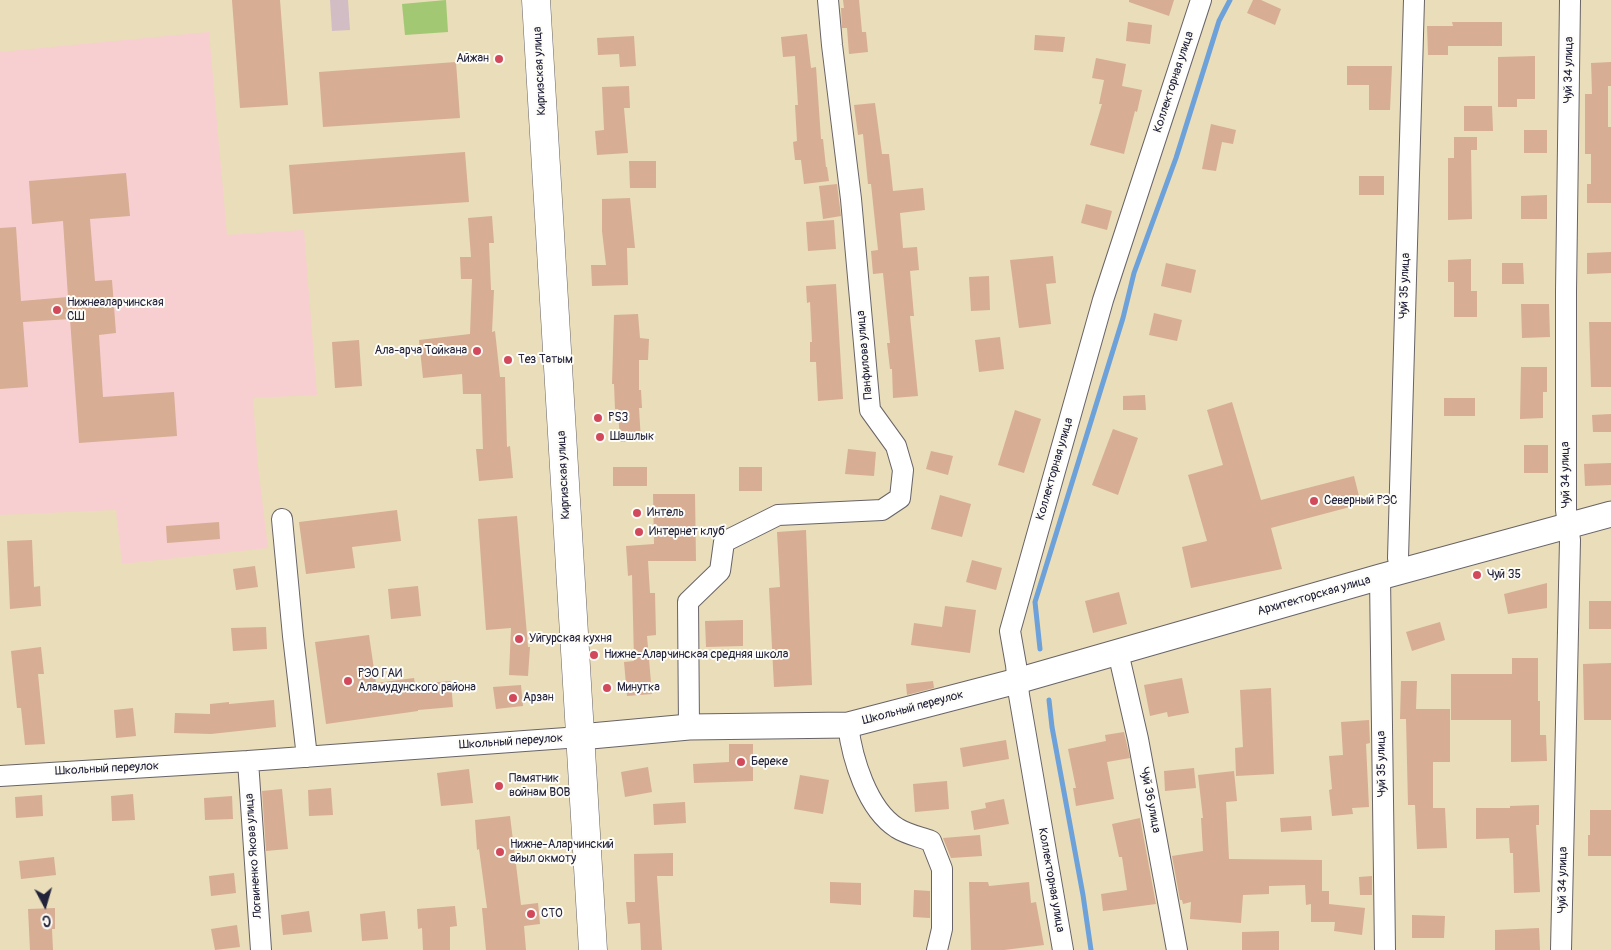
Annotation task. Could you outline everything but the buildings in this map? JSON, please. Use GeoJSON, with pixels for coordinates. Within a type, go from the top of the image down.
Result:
{"type":"FeatureCollection","features":[{"type":"Feature","properties":{"kind":"main road","name":"Киргизская улица"},"geometry":{"type":"LineString","coordinates":[[536,0],[592,950]]}},
{"type":"Feature","properties":{"kind":"street","name":"Панфилова улица"},"geometry":{"type":"LineString","coordinates":[[689,727],[688,602],[720,571],[724,542],[778,515],[882,510],[900,498],[903,470],[896,446],[870,410],[852,208],[828,0]]}},
{"type":"Feature","properties":{"kind":"street","name":"Коллекторная улица"},"geometry":{"type":"LineString","coordinates":[[1063,950],[1010,631],[1102,300],[1201,0]]}},
{"type":"Feature","properties":{"kind":"street","name":"Чуй 35 улица"},"geometry":{"type":"LineString","coordinates":[[1384,950],[1391,575],[1398,558],[1414,0]]}},
{"type":"Feature","properties":{"kind":"street","name":"Чуй 34 улица"},"geometry":{"type":"LineString","coordinates":[[1561,950],[1570,549],[1566,510],[1566,291],[1570,0]]}},
{"type":"Feature","properties":{"kind":"street","name":"Архитекторская улица"},"geometry":{"type":"LineString","coordinates":[[1017,681],[1611,514]]}},
{"type":"Feature","properties":{"kind":"street"},"geometry":{"type":"LineString","coordinates":[[282,519],[307,757]]}},
{"type":"Feature","properties":{"kind":"street","name":"Чуй 36 улица"},"geometry":{"type":"LineString","coordinates":[[1118,652],[1138,740],[1178,950]]}},
{"type":"Feature","properties":{"kind":"street","name":"Школьный переулок"},"geometry":{"type":"LineString","coordinates":[[0,776],[248,762],[689,727],[848,724],[1017,681]]}},
{"type":"Feature","properties":{"kind":"street"},"geometry":{"type":"LineString","coordinates":[[848,724],[855,762],[874,805],[897,828],[930,841],[942,869],[942,929],[937,950]]}},
{"type":"Feature","properties":{"kind":"street","name":"Логвиненко Якова улица"},"geometry":{"type":"LineString","coordinates":[[248,762],[261,950]]}},
{"type":"Feature","properties":{"kind":"shaded area"},"geometry":{"type":"Polygon","coordinates":[[[330,0],[348,0],[350,30],[332,31],[330,0]]]}},
{"type":"Feature","properties":{"kind":"shaded area"},"geometry":{"type":"Polygon","coordinates":[[[209,32],[227,235],[304,230],[317,395],[253,398],[258,466],[268,548],[122,564],[116,510],[0,515],[0,52],[209,32]]]}},
{"type":"Feature","properties":{"kind":"green space"},"geometry":{"type":"Polygon","coordinates":[[[446,0],[448,32],[405,35],[402,4],[446,0]]]}},
{"type":"Feature","properties":{"kind":"waterway"},"geometry":{"type":"LineString","coordinates":[[1040,649],[1035,602],[1123,318],[1134,273],[1176,158],[1219,21],[1230,0]]}},
{"type":"Feature","properties":{"kind":"waterway"},"geometry":{"type":"LineString","coordinates":[[1049,700],[1052,727],[1083,895],[1091,950]]}},
{"type":"Feature","properties":{"kind":"place","name":"Айжан"},"geometry":{"type":"Point","coordinates":[499,59]}},
{"type":"Feature","properties":{"kind":"place","name":"Нижнеаларчинская СШ"},"geometry":{"type":"Point","coordinates":[57,310]}},
{"type":"Feature","properties":{"kind":"place","name":"Ала-арча Тойкана"},"geometry":{"type":"Point","coordinates":[477,351]}},
{"type":"Feature","properties":{"kind":"place","name":"Тез Татым"},"geometry":{"type":"Point","coordinates":[508,360]}},
{"type":"Feature","properties":{"kind":"place","name":"PS3"},"geometry":{"type":"Point","coordinates":[598,418]}},
{"type":"Feature","properties":{"kind":"place","name":"Шашлык"},"geometry":{"type":"Point","coordinates":[600,437]}},
{"type":"Feature","properties":{"kind":"place","name":"Северный РЭС"},"geometry":{"type":"Point","coordinates":[1314,501]}},
{"type":"Feature","properties":{"kind":"place","name":"Интель"},"geometry":{"type":"Point","coordinates":[637,513]}},
{"type":"Feature","properties":{"kind":"place","name":"Интернет клуб"},"geometry":{"type":"Point","coordinates":[639,532]}},
{"type":"Feature","properties":{"kind":"place","name":"Чуй 35"},"geometry":{"type":"Point","coordinates":[1477,575]}},
{"type":"Feature","properties":{"kind":"place","name":"Уйгурская кухня"},"geometry":{"type":"Point","coordinates":[519,639]}},
{"type":"Feature","properties":{"kind":"place","name":"Нижне-Аларчинская средняя школа"},"geometry":{"type":"Point","coordinates":[594,655]}},
{"type":"Feature","properties":{"kind":"place","name":"РЭО ГАИ Аламудунского района"},"geometry":{"type":"Point","coordinates":[348,681]}},
{"type":"Feature","properties":{"kind":"place","name":"Минутка"},"geometry":{"type":"Point","coordinates":[607,688]}},
{"type":"Feature","properties":{"kind":"place","name":"Арзан"},"geometry":{"type":"Point","coordinates":[513,698]}},
{"type":"Feature","properties":{"kind":"place","name":"Береке"},"geometry":{"type":"Point","coordinates":[741,762]}},
{"type":"Feature","properties":{"kind":"place","name":"Памятник войнам ВОВ"},"geometry":{"type":"Point","coordinates":[499,786]}},
{"type":"Feature","properties":{"kind":"place","name":"Нижне-Аларчинский айыл окмоту"},"geometry":{"type":"Point","coordinates":[500,852]}},
{"type":"Feature","properties":{"kind":"place","name":"СТО"},"geometry":{"type":"Point","coordinates":[531,914]}}]}
